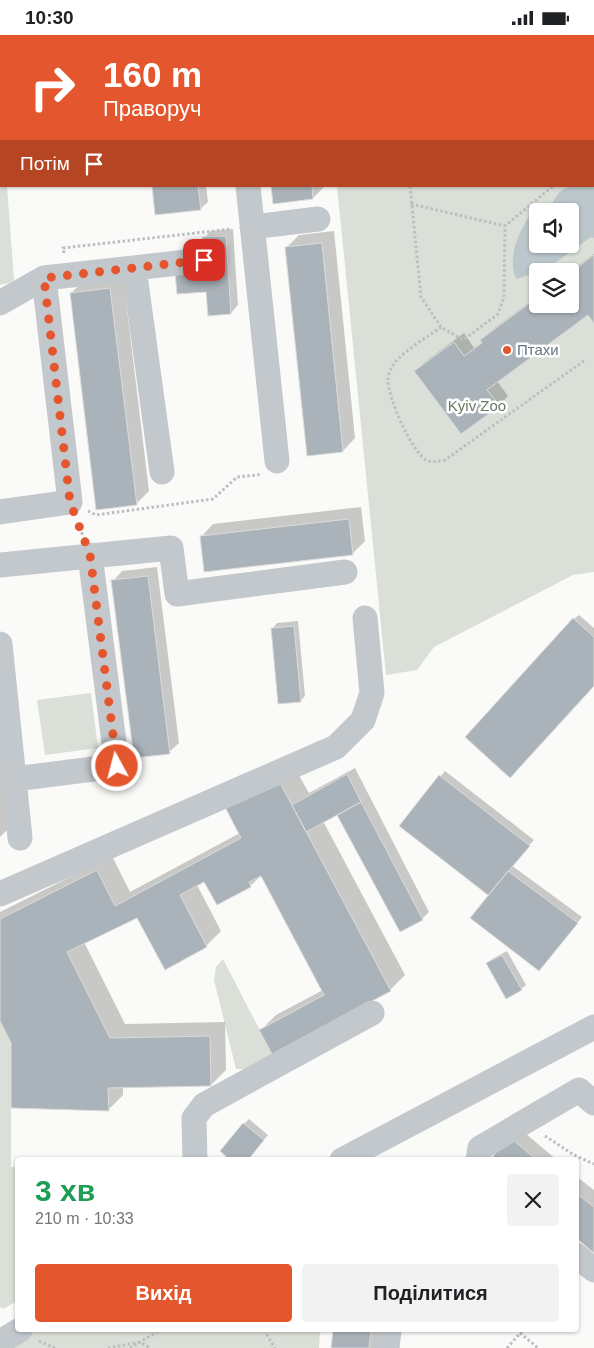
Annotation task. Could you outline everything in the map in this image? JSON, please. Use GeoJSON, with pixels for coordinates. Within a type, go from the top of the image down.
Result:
{"type":"FeatureCollection","features":[{"type":"Feature","properties":{"kind":"lane"},"geometry":{"type":"LineString","coordinates":[[248,187],[277,461]]}},
{"type":"Feature","properties":{"kind":"lane"},"geometry":{"type":"LineString","coordinates":[[252,227],[318,219]]}},
{"type":"Feature","properties":{"kind":"lane"},"geometry":{"type":"LineString","coordinates":[[0,303],[56,277],[204,260]]}},
{"type":"Feature","properties":{"kind":"lane"},"geometry":{"type":"LineString","coordinates":[[134,268],[162,472]]}},
{"type":"Feature","properties":{"kind":"lane"},"geometry":{"type":"LineString","coordinates":[[0,512],[70,502],[56,277]]}},
{"type":"Feature","properties":{"kind":"lane"},"geometry":{"type":"LineString","coordinates":[[0,565],[171,548],[177,594],[345,572]]}},
{"type":"Feature","properties":{"kind":"lane"},"geometry":{"type":"LineString","coordinates":[[14,779],[117,766],[90,555]]}},
{"type":"Feature","properties":{"kind":"lane"},"geometry":{"type":"LineString","coordinates":[[0,894],[336,747],[363,720],[372,693],[365,618]]}},
{"type":"Feature","properties":{"kind":"lane"},"geometry":{"type":"LineString","coordinates":[[0,644],[20,838]]}},
{"type":"Feature","properties":{"kind":"lane"},"geometry":{"type":"LineString","coordinates":[[195,1157],[194,1118],[204,1105],[372,1013]]}},
{"type":"Feature","properties":{"kind":"lane"},"geometry":{"type":"LineString","coordinates":[[348,1157],[594,1027]]}},
{"type":"Feature","properties":{"kind":"lane"},"geometry":{"type":"LineString","coordinates":[[478,1157],[480,1148],[579,1090],[594,1103]]}},
{"type":"Feature","properties":{"kind":"lane"},"geometry":{"type":"LineString","coordinates":[[579,1258],[594,1270]]}},
{"type":"Feature","properties":{"kind":"lane"},"geometry":{"type":"LineString","coordinates":[[0,1342],[17,1332]]}},
{"type":"Feature","properties":{"kind":"lane"},"geometry":{"type":"LineString","coordinates":[[387,1348],[389,1332]]}},
{"type":"Feature","properties":{"kind":"path"},"geometry":{"type":"LineString","coordinates":[[410,187],[421,297],[441,327],[463,340],[498,314],[504,297],[505,225]]}},
{"type":"Feature","properties":{"kind":"path"},"geometry":{"type":"LineString","coordinates":[[505,225],[552,187]]}},
{"type":"Feature","properties":{"kind":"path"},"geometry":{"type":"LineString","coordinates":[[411,205],[505,225]]}},
{"type":"Feature","properties":{"kind":"path"},"geometry":{"type":"LineString","coordinates":[[56,277],[63,248],[252,227]]}},
{"type":"Feature","properties":{"kind":"path"},"geometry":{"type":"LineString","coordinates":[[441,327],[398,358],[391,368],[388,380],[396,410],[416,451],[426,460],[433,462],[445,460],[585,360]]}},
{"type":"Feature","properties":{"kind":"path"},"geometry":{"type":"LineString","coordinates":[[70,502],[96,515],[213,499],[237,477],[248,476]]}},
{"type":"Feature","properties":{"kind":"path"},"geometry":{"type":"LineString","coordinates":[[70,502],[90,555]]}},
{"type":"Feature","properties":{"kind":"path"},"geometry":{"type":"LineString","coordinates":[[516,1127],[541,1133],[578,1157]]}},
{"type":"Feature","properties":{"kind":"path"},"geometry":{"type":"LineString","coordinates":[[579,1158],[594,1165]]}},
{"type":"Feature","properties":{"kind":"path"},"geometry":{"type":"LineString","coordinates":[[130,1348],[156,1332]]}},
{"type":"Feature","properties":{"kind":"path"},"geometry":{"type":"LineString","coordinates":[[265,1332],[274,1348]]}},
{"type":"Feature","properties":{"kind":"path"},"geometry":{"type":"LineString","coordinates":[[508,1348],[521,1332],[538,1348]]}},
{"type":"Feature","properties":{"kind":"path"},"geometry":{"type":"LineString","coordinates":[[108,1348],[140,1341],[150,1348]]}},
{"type":"Feature","properties":{"kind":"green space"},"geometry":{"type":"Polygon","coordinates":[[[0,187],[7,187],[14,280],[0,285],[0,187]]]}},
{"type":"Feature","properties":{"kind":"green space","name":"Kyiv Zoo"},"geometry":{"type":"Polygon","coordinates":[[[337,187],[594,187],[594,572],[573,575],[434,647],[417,670],[386,675],[337,187]]]}},
{"type":"Feature","properties":{"kind":"green space"},"geometry":{"type":"Polygon","coordinates":[[[91,693],[98,748],[45,755],[37,700],[91,693]]]}},
{"type":"Feature","properties":{"kind":"green space"},"geometry":{"type":"Polygon","coordinates":[[[223,959],[272,1054],[244,1069],[236,1069],[214,980],[216,967],[223,959]]]}},
{"type":"Feature","properties":{"kind":"green space"},"geometry":{"type":"Polygon","coordinates":[[[0,1021],[11,1043],[11,1167],[15,1167],[15,1302],[3,1309],[0,1307],[0,1021]]]}},
{"type":"Feature","properties":{"kind":"green space"},"geometry":{"type":"Polygon","coordinates":[[[30,1332],[320,1332],[319,1348],[1,1348],[30,1332]]]}},
{"type":"Feature","properties":{"kind":"shaded area"},"geometry":{"type":"Polygon","coordinates":[[[570,187],[594,187],[594,238],[591,237],[579,246],[579,203],[553,203],[561,191],[570,187]]]}},
{"type":"Feature","properties":{"kind":"shaded area"},"geometry":{"type":"Polygon","coordinates":[[[529,217],[529,253],[569,253],[555,263],[529,263],[529,275],[517,279],[513,271],[513,260],[514,249],[529,217]]]}},
{"type":"Feature","properties":{"kind":"building"},"geometry":{"type":"Polygon","coordinates":[[[152,187],[198,187],[201,210],[155,215],[152,187]]]}},
{"type":"Feature","properties":{"kind":"building"},"geometry":{"type":"Polygon","coordinates":[[[271,187],[312,187],[313,199],[273,204],[271,187]]]}},
{"type":"Feature","properties":{"kind":"building"},"geometry":{"type":"Polygon","coordinates":[[[226,236],[231,314],[208,316],[206,292],[177,294],[175,273],[205,271],[202,237],[226,236]]]}},
{"type":"Feature","properties":{"kind":"building"},"geometry":{"type":"Polygon","coordinates":[[[322,243],[343,452],[307,456],[285,247],[322,243]]]}},
{"type":"Feature","properties":{"kind":"building","name":"Птахи"},"geometry":{"type":"Polygon","coordinates":[[[594,255],[594,324],[588,315],[487,390],[500,406],[461,434],[414,371],[454,342],[464,356],[482,343],[480,340],[529,304],[529,313],[579,313],[579,266],[594,255]]]}},
{"type":"Feature","properties":{"kind":"building"},"geometry":{"type":"Polygon","coordinates":[[[110,288],[137,505],[96,510],[70,293],[110,288]]]}},
{"type":"Feature","properties":{"kind":"building"},"geometry":{"type":"Polygon","coordinates":[[[349,519],[353,555],[204,572],[200,536],[349,519]]]}},
{"type":"Feature","properties":{"kind":"building"},"geometry":{"type":"Polygon","coordinates":[[[148,576],[170,754],[134,758],[111,580],[148,576]]]}},
{"type":"Feature","properties":{"kind":"building"},"geometry":{"type":"Polygon","coordinates":[[[573,618],[594,637],[594,686],[510,778],[465,737],[573,618]]]}},
{"type":"Feature","properties":{"kind":"building"},"geometry":{"type":"Polygon","coordinates":[[[294,626],[301,702],[278,704],[271,628],[294,626]]]}},
{"type":"Feature","properties":{"kind":"building"},"geometry":{"type":"Polygon","coordinates":[[[347,774],[361,802],[306,832],[292,805],[347,774]]]}},
{"type":"Feature","properties":{"kind":"building"},"geometry":{"type":"Polygon","coordinates":[[[439,775],[530,846],[488,895],[399,826],[439,775]]]}},
{"type":"Feature","properties":{"kind":"building"},"geometry":{"type":"Polygon","coordinates":[[[278,779],[391,991],[272,1054],[259,1030],[324,995],[261,876],[249,882],[251,887],[217,905],[204,882],[180,895],[207,947],[165,970],[137,918],[67,952],[110,1038],[210,1036],[211,1086],[108,1088],[109,1111],[11,1108],[11,1043],[0,1021],[0,919],[97,870],[115,906],[241,838],[225,807],[278,779]]]}},
{"type":"Feature","properties":{"kind":"building"},"geometry":{"type":"Polygon","coordinates":[[[361,802],[423,920],[400,932],[337,815],[361,802]]]}},
{"type":"Feature","properties":{"kind":"building"},"geometry":{"type":"Polygon","coordinates":[[[508,871],[578,923],[539,971],[470,918],[508,871]]]}},
{"type":"Feature","properties":{"kind":"building"},"geometry":{"type":"Polygon","coordinates":[[[502,955],[522,990],[506,999],[486,963],[502,955]]]}},
{"type":"Feature","properties":{"kind":"building"},"geometry":{"type":"Polygon","coordinates":[[[243,1123],[264,1140],[250,1157],[227,1157],[220,1151],[243,1123]]]}},
{"type":"Feature","properties":{"kind":"building"},"geometry":{"type":"Polygon","coordinates":[[[509,1137],[533,1157],[492,1157],[509,1137]]]}},
{"type":"Feature","properties":{"kind":"building"},"geometry":{"type":"Polygon","coordinates":[[[579,1195],[594,1207],[594,1253],[579,1240],[579,1195]]]}},
{"type":"Feature","properties":{"kind":"building"},"geometry":{"type":"Polygon","coordinates":[[[333,1332],[371,1332],[369,1348],[331,1348],[333,1332]]]}},
{"type":"Feature","properties":{"kind":"place","name":"Птахи"},"geometry":{"type":"Point","coordinates":[507,350]}},
{"type":"Feature","properties":{"kind":"route"},"geometry":{"type":"LineString","coordinates":[[117,766],[90,555],[70,502],[44,278],[204,260]]}}]}
